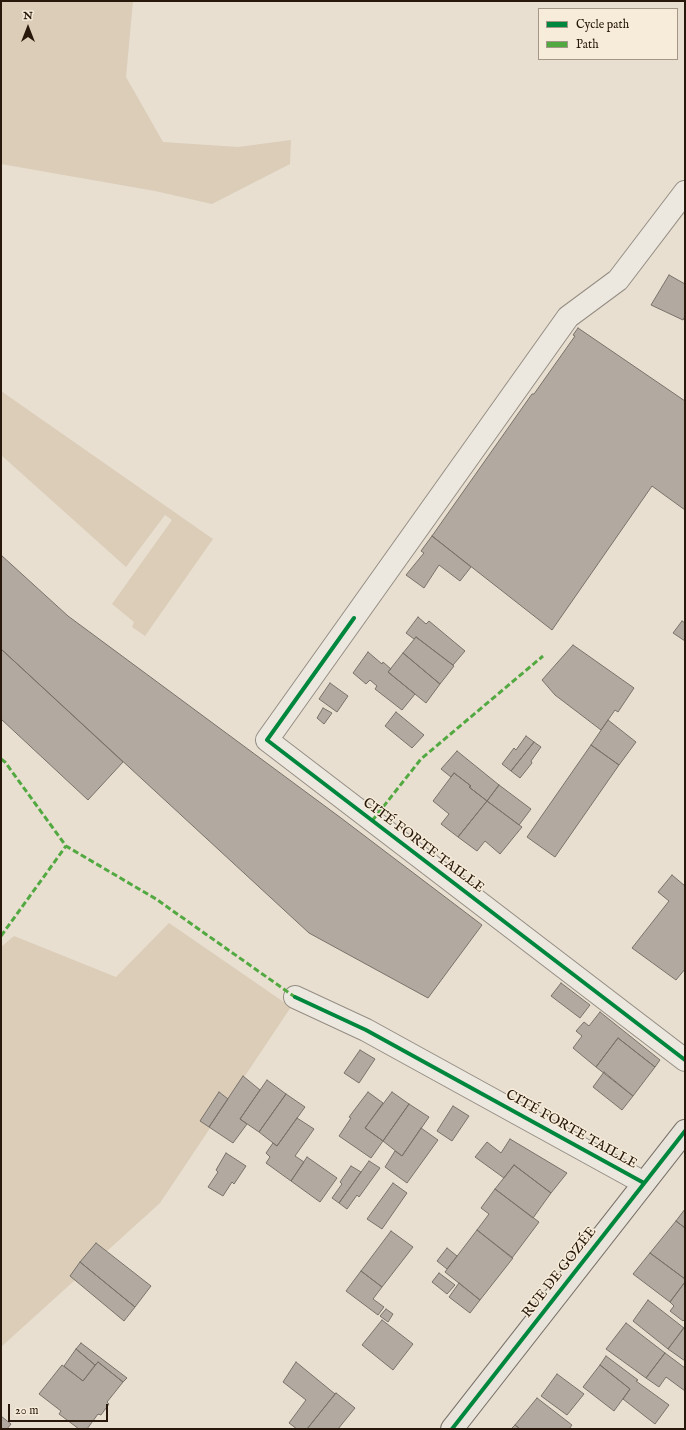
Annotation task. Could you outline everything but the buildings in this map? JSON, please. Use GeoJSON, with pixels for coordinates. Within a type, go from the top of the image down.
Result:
{"type":"FeatureCollection","features":[{"type":"Feature","properties":{"kind":"main road","name":"RUE DE GOZÉE"},"geometry":{"type":"LineString","coordinates":[[452,1429],[685,1131]]}},
{"type":"Feature","properties":{"kind":"street","name":"CITÉ FORTE TAILLE"},"geometry":{"type":"LineString","coordinates":[[685,192],[618,280],[568,317],[267,740],[685,1060]]}},
{"type":"Feature","properties":{"kind":"street","name":"CITÉ FORTE TAILLE"},"geometry":{"type":"LineString","coordinates":[[295,996],[366,1030],[644,1183]]}},
{"type":"Feature","properties":{"kind":"shaded area"},"geometry":{"type":"Polygon","coordinates":[[[1,1],[133,1],[126,77],[163,142],[238,147],[291,140],[290,164],[212,204],[155,191],[1,164],[1,1]]]}},
{"type":"Feature","properties":{"kind":"shaded area"},"geometry":{"type":"Polygon","coordinates":[[[1,391],[213,539],[145,636],[132,627],[134,622],[112,604],[172,520],[165,515],[126,567],[1,455],[1,391]]]}},
{"type":"Feature","properties":{"kind":"shaded area"},"geometry":{"type":"Polygon","coordinates":[[[169,923],[291,1007],[160,1203],[1,1347],[1,947],[14,936],[116,977],[169,923]]]}},
{"type":"Feature","properties":{"kind":"marked path"},"geometry":{"type":"LineString","coordinates":[[372,821],[421,759],[543,656]]}},
{"type":"Feature","properties":{"kind":"marked path"},"geometry":{"type":"LineString","coordinates":[[1,759],[5,762],[66,846],[156,899],[295,997]]}},
{"type":"Feature","properties":{"kind":"marked path"},"geometry":{"type":"LineString","coordinates":[[1,936],[66,846]]}},
{"type":"Feature","properties":{"kind":"cycle path"},"geometry":{"type":"LineString","coordinates":[[354,618],[267,740],[685,1060]]}},
{"type":"Feature","properties":{"kind":"cycle path"},"geometry":{"type":"LineString","coordinates":[[295,997],[366,1030],[644,1183]]}},
{"type":"Feature","properties":{"kind":"cycle path"},"geometry":{"type":"LineString","coordinates":[[452,1429],[685,1131]]}}]}
